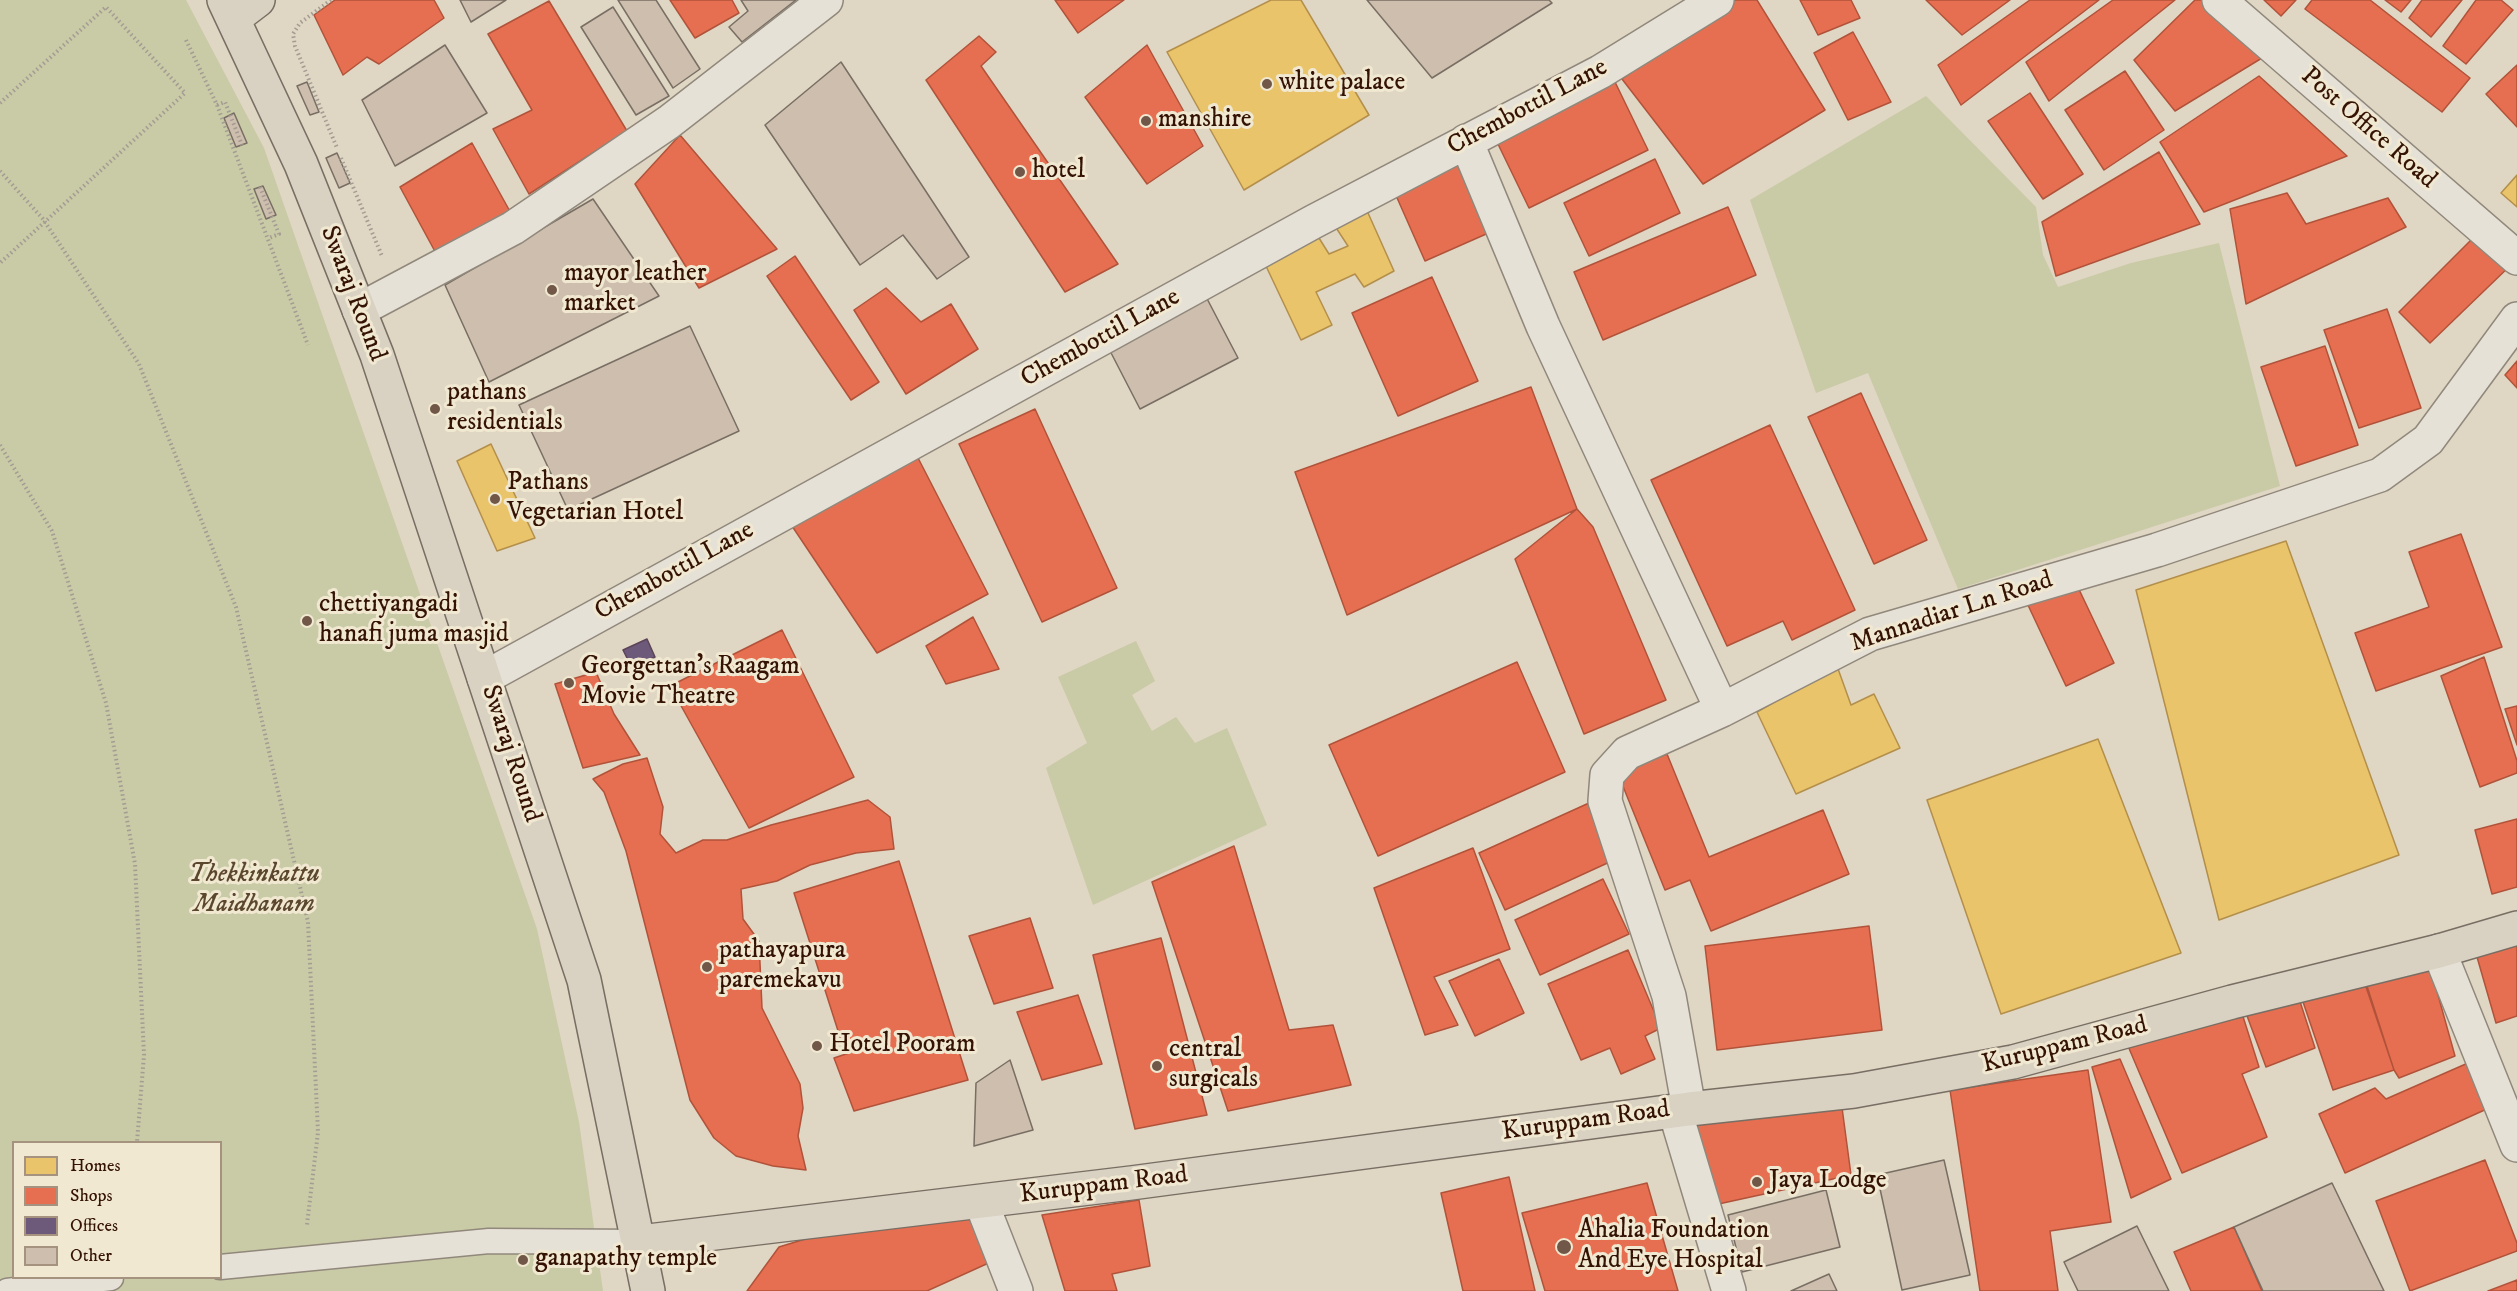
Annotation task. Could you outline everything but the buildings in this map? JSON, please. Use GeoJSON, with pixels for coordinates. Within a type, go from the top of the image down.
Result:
{"type":"FeatureCollection","features":[{"type":"Feature","properties":{"kind":"main road","name":"Swaraj Round"},"geometry":{"type":"LineString","coordinates":[[238,6],[377,355],[584,980],[640,1242],[648,1291]]}},
{"type":"Feature","properties":{"kind":"main road","name":"Kuruppam Road"},"geometry":{"type":"LineString","coordinates":[[640,1242],[981,1202],[1682,1110],[1854,1091],[2013,1062],[2232,1002],[2439,951],[2517,928]]}},
{"type":"Feature","properties":{"kind":"street"},"geometry":{"type":"LineString","coordinates":[[359,310],[513,228],[669,122],[826,0]]}},
{"type":"Feature","properties":{"kind":"street","name":"Chembottil Lane"},"geometry":{"type":"LineString","coordinates":[[484,678],[914,440],[1466,141],[1600,72],[1717,0]]}},
{"type":"Feature","properties":{"kind":"street","name":"Post Office Road"},"geometry":{"type":"LineString","coordinates":[[2219,0],[2517,258]]}},
{"type":"Feature","properties":{"kind":"street"},"geometry":{"type":"LineString","coordinates":[[1466,141],[1543,326],[1722,710]]}},
{"type":"Feature","properties":{"kind":"street","name":"Mannadiar Ln Road"},"geometry":{"type":"LineString","coordinates":[[1729,1291],[1682,1110],[1669,996],[1605,801],[1607,775],[1627,753],[1722,710],[1870,633],[2157,550],[2380,475],[2428,440],[2517,319]]}},
{"type":"Feature","properties":{"kind":"street"},"geometry":{"type":"LineString","coordinates":[[2439,951],[2517,1145]]}},
{"type":"Feature","properties":{"kind":"street"},"geometry":{"type":"LineString","coordinates":[[981,1202],[1016,1291]]}},
{"type":"Feature","properties":{"kind":"lane"},"geometry":{"type":"LineString","coordinates":[[222,1267],[489,1241],[640,1242]]}},
{"type":"Feature","properties":{"kind":"lane"},"geometry":{"type":"LineString","coordinates":[[7,1291],[103,1279]]}},
{"type":"Feature","properties":{"kind":"path"},"geometry":{"type":"LineString","coordinates":[[331,0],[300,23],[293,34],[295,46],[395,290]]}},
{"type":"Feature","properties":{"kind":"path"},"geometry":{"type":"LineString","coordinates":[[0,104],[106,7],[185,93],[0,263]]}},
{"type":"Feature","properties":{"kind":"path"},"geometry":{"type":"LineString","coordinates":[[186,40],[217,105],[308,345]]}},
{"type":"Feature","properties":{"kind":"path"},"geometry":{"type":"LineString","coordinates":[[217,105],[225,102],[242,145]]}},
{"type":"Feature","properties":{"kind":"path"},"geometry":{"type":"LineString","coordinates":[[0,171],[44,222],[139,364],[236,607],[308,922],[318,1132],[303,1259]]}},
{"type":"Feature","properties":{"kind":"path"},"geometry":{"type":"LineString","coordinates":[[260,187],[279,234],[269,238]]}},
{"type":"Feature","properties":{"kind":"path"},"geometry":{"type":"LineString","coordinates":[[0,445],[52,531],[106,703],[135,864],[144,1055],[137,1141]]}},
{"type":"Feature","properties":{"kind":"green space","name":"Thekkinkattu Maidhanam"},"geometry":{"type":"Polygon","coordinates":[[[0,0],[186,0],[264,148],[537,929],[579,1122],[603,1291],[0,1291],[0,0]]]}},
{"type":"Feature","properties":{"kind":"green space"},"geometry":{"type":"Polygon","coordinates":[[[1926,96],[2036,207],[2043,255],[2058,287],[2131,263],[2219,243],[2280,486],[1958,589],[1868,373],[1816,393],[1750,200],[1926,96]]]}},
{"type":"Feature","properties":{"kind":"green space"},"geometry":{"type":"Polygon","coordinates":[[[1136,641],[1155,681],[1132,695],[1152,731],[1176,717],[1195,743],[1227,728],[1267,825],[1093,905],[1046,768],[1087,743],[1058,677],[1136,641]]]}},
{"type":"Feature","properties":{"kind":"place","name":"white palace"},"geometry":{"type":"Point","coordinates":[1267,84]}},
{"type":"Feature","properties":{"kind":"place","name":"manshire"},"geometry":{"type":"Point","coordinates":[1146,121]}},
{"type":"Feature","properties":{"kind":"place","name":"hotel"},"geometry":{"type":"Point","coordinates":[1020,172]}},
{"type":"Feature","properties":{"kind":"place","name":"mayor leather market"},"geometry":{"type":"Point","coordinates":[552,290]}},
{"type":"Feature","properties":{"kind":"place","name":"pathans residentials"},"geometry":{"type":"Point","coordinates":[435,409]}},
{"type":"Feature","properties":{"kind":"place","name":"Pathans Vegetarian Hotel"},"geometry":{"type":"Point","coordinates":[495,499]}},
{"type":"Feature","properties":{"kind":"place","name":"chettiyangadi hanafi juma masjid"},"geometry":{"type":"Point","coordinates":[307,621]}},
{"type":"Feature","properties":{"kind":"place","name":"Georgettan's Raagam Movie Theatre"},"geometry":{"type":"Point","coordinates":[569,683]}},
{"type":"Feature","properties":{"kind":"place","name":"pathayapura paremekavu"},"geometry":{"type":"Point","coordinates":[707,967]}},
{"type":"Feature","properties":{"kind":"place","name":"Hotel Pooram"},"geometry":{"type":"Point","coordinates":[817,1046]}},
{"type":"Feature","properties":{"kind":"place","name":"central surgicals"},"geometry":{"type":"Point","coordinates":[1157,1066]}},
{"type":"Feature","properties":{"kind":"place","name":"Jaya Lodge"},"geometry":{"type":"Point","coordinates":[1757,1182]}},
{"type":"Feature","properties":{"kind":"place","name":"Ahalia Foundation And Eye Hospital"},"geometry":{"type":"Point","coordinates":[1564,1247]}},
{"type":"Feature","properties":{"kind":"place","name":"ganapathy temple"},"geometry":{"type":"Point","coordinates":[523,1260]}}]}
